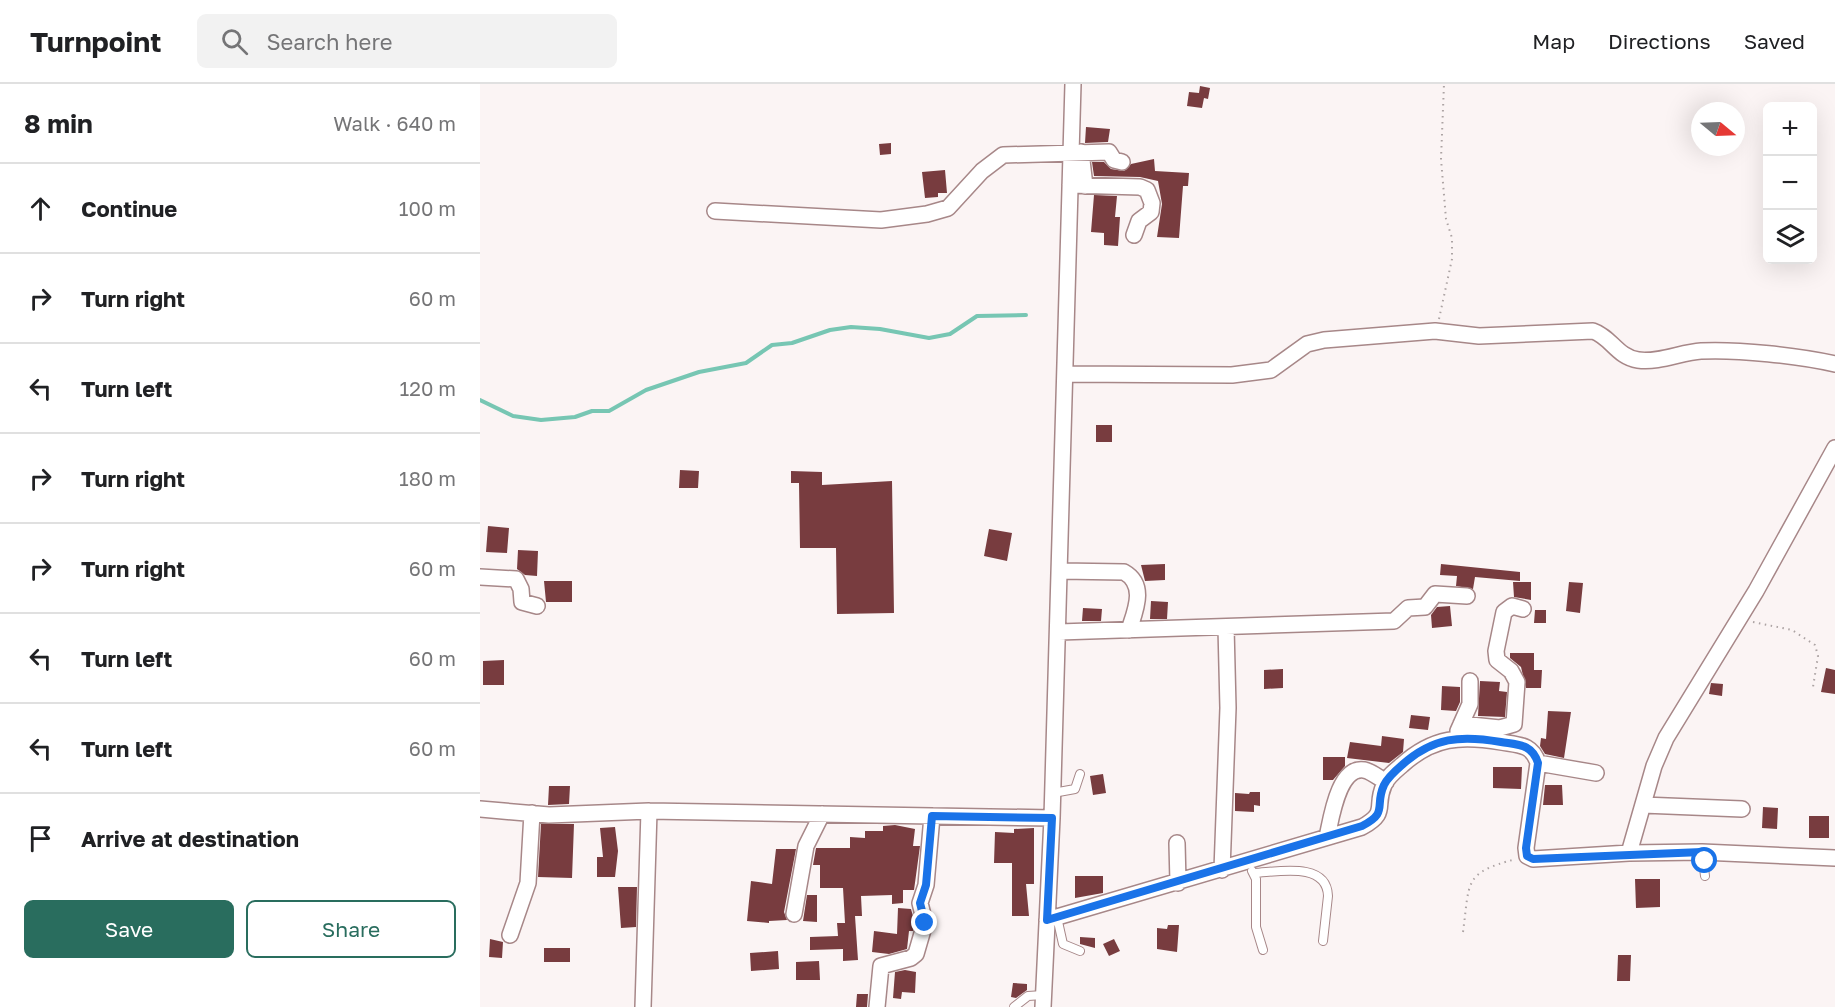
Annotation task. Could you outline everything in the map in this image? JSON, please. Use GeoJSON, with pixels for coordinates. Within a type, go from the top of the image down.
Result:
{"type":"FeatureCollection","features":[{"type":"Feature","properties":{"kind":"street"},"geometry":{"type":"LineString","coordinates":[[1043,1001],[1052,919],[1052,818],[1066,374],[1078,186],[1073,84]]}},
{"type":"Feature","properties":{"kind":"street"},"geometry":{"type":"LineString","coordinates":[[715,211],[881,220],[927,214],[948,208],[981,171],[1003,155],[1109,152],[1114,160],[1122,162]]}},
{"type":"Feature","properties":{"kind":"street"},"geometry":{"type":"LineString","coordinates":[[1078,186],[1140,187],[1147,190],[1152,203],[1150,212],[1139,221],[1134,235]]}},
{"type":"Feature","properties":{"kind":"street"},"geometry":{"type":"LineString","coordinates":[[1066,374],[1232,375],[1271,370],[1288,360],[1307,344],[1324,340],[1435,331],[1479,336],[1593,331],[1604,335],[1623,356],[1639,360],[1683,356],[1698,351],[1727,351],[1835,364]]}},
{"type":"Feature","properties":{"kind":"street"},"geometry":{"type":"LineString","coordinates":[[1629,853],[1654,766],[1666,738],[1738,621],[1835,448]]}},
{"type":"Feature","properties":{"kind":"street"},"geometry":{"type":"LineString","coordinates":[[1061,571],[1124,572],[1129,575],[1137,588],[1138,600],[1129,630]]}},
{"type":"Feature","properties":{"kind":"street"},"geometry":{"type":"LineString","coordinates":[[480,577],[516,579],[521,590],[522,602],[537,606]]}},
{"type":"Feature","properties":{"kind":"street"},"geometry":{"type":"LineString","coordinates":[[1059,632],[1394,621],[1408,608],[1425,607],[1435,594],[1467,596]]}},
{"type":"Feature","properties":{"kind":"street"},"geometry":{"type":"LineString","coordinates":[[1461,724],[1500,728],[1514,724],[1516,682],[1510,671],[1497,660],[1496,651],[1504,612],[1512,606],[1522,609]]}},
{"type":"Feature","properties":{"kind":"street"},"geometry":{"type":"LineString","coordinates":[[1222,870],[1228,708],[1226,627]]}},
{"type":"Feature","properties":{"kind":"street"},"geometry":{"type":"LineString","coordinates":[[1455,740],[1470,704],[1470,681]]}},
{"type":"Feature","properties":{"kind":"street"},"geometry":{"type":"LineString","coordinates":[[1052,919],[1222,870],[1250,868],[1327,837],[1362,826],[1377,819],[1386,782],[1420,749],[1455,740],[1481,738],[1529,747],[1535,753],[1538,763],[1526,848],[1527,856],[1533,859],[1629,853],[1702,852],[1835,858]]}},
{"type":"Feature","properties":{"kind":"street"},"geometry":{"type":"LineString","coordinates":[[1538,763],[1596,773]]}},
{"type":"Feature","properties":{"kind":"street"},"geometry":{"type":"LineString","coordinates":[[1327,837],[1341,784],[1357,771],[1363,770],[1386,782]]}},
{"type":"Feature","properties":{"kind":"street"},"geometry":{"type":"LineString","coordinates":[[1643,805],[1742,809]]}},
{"type":"Feature","properties":{"kind":"street"},"geometry":{"type":"LineString","coordinates":[[480,809],[532,813],[649,812],[1052,818]]}},
{"type":"Feature","properties":{"kind":"street"},"geometry":{"type":"LineString","coordinates":[[643,1007],[649,812]]}},
{"type":"Feature","properties":{"kind":"street"},"geometry":{"type":"LineString","coordinates":[[510,935],[528,883],[532,813]]}},
{"type":"Feature","properties":{"kind":"street"},"geometry":{"type":"LineString","coordinates":[[794,914],[806,846],[822,814]]}},
{"type":"Feature","properties":{"kind":"street"},"geometry":{"type":"LineString","coordinates":[[877,1007],[881,966],[911,958],[916,954],[925,923],[920,903],[926,885],[932,816]]}},
{"type":"Feature","properties":{"kind":"street"},"geometry":{"type":"LineString","coordinates":[[1177,843],[1178,883]]}},
{"type":"Feature","properties":{"kind":"lane"},"geometry":{"type":"LineString","coordinates":[[1053,793],[1075,789],[1080,774]]}},
{"type":"Feature","properties":{"kind":"lane"},"geometry":{"type":"LineString","coordinates":[[1702,852],[1704,876]]}},
{"type":"Feature","properties":{"kind":"lane"},"geometry":{"type":"LineString","coordinates":[[1263,950],[1256,927],[1250,868],[1315,873],[1328,889],[1323,940]]}},
{"type":"Feature","properties":{"kind":"lane"},"geometry":{"type":"LineString","coordinates":[[1052,919],[1063,944],[1080,951]]}},
{"type":"Feature","properties":{"kind":"lane"},"geometry":{"type":"LineString","coordinates":[[1014,1007],[1031,995],[1043,1001]]}},
{"type":"Feature","properties":{"kind":"path"},"geometry":{"type":"LineString","coordinates":[[1435,331],[1452,259],[1452,238],[1446,219],[1441,159],[1444,84]]}},
{"type":"Feature","properties":{"kind":"path"},"geometry":{"type":"LineString","coordinates":[[1738,621],[1776,625],[1792,630],[1815,645],[1818,656],[1813,687]]}},
{"type":"Feature","properties":{"kind":"path"},"geometry":{"type":"LineString","coordinates":[[1463,932],[1468,895],[1476,875],[1487,867],[1527,856]]}},
{"type":"Feature","properties":{"kind":"building"},"geometry":{"type":"Polygon","coordinates":[[[1200,86],[1210,88],[1208,99],[1204,98],[1202,108],[1187,106],[1189,92],[1199,93],[1200,86]]]}},
{"type":"Feature","properties":{"kind":"building"},"geometry":{"type":"Polygon","coordinates":[[[1086,127],[1110,129],[1108,142],[1085,143],[1086,127]]]}},
{"type":"Feature","properties":{"kind":"building"},"geometry":{"type":"Polygon","coordinates":[[[891,143],[891,154],[880,155],[879,144],[891,143]]]}},
{"type":"Feature","properties":{"kind":"building"},"geometry":{"type":"Polygon","coordinates":[[[1154,159],[1155,171],[1189,173],[1188,186],[1183,186],[1179,238],[1157,237],[1162,204],[1158,181],[1140,177],[1094,176],[1092,162],[1104,162],[1111,169],[1124,171],[1131,164],[1154,159]]]}},
{"type":"Feature","properties":{"kind":"building"},"geometry":{"type":"Polygon","coordinates":[[[945,170],[947,193],[938,193],[938,197],[925,198],[922,172],[945,170]]]}},
{"type":"Feature","properties":{"kind":"building"},"geometry":{"type":"Polygon","coordinates":[[[1094,195],[1117,196],[1115,217],[1120,217],[1118,246],[1104,245],[1104,233],[1091,232],[1094,195]]]}},
{"type":"Feature","properties":{"kind":"building"},"geometry":{"type":"Polygon","coordinates":[[[1096,425],[1112,425],[1112,442],[1096,442],[1096,425]]]}},
{"type":"Feature","properties":{"kind":"building"},"geometry":{"type":"Polygon","coordinates":[[[680,470],[699,471],[698,488],[679,488],[680,470]]]}},
{"type":"Feature","properties":{"kind":"building"},"geometry":{"type":"Polygon","coordinates":[[[791,471],[822,472],[822,485],[892,481],[894,613],[837,614],[836,548],[800,548],[799,483],[791,483],[791,471]]]}},
{"type":"Feature","properties":{"kind":"building"},"geometry":{"type":"Polygon","coordinates":[[[488,526],[509,528],[507,553],[486,552],[488,526]]]}},
{"type":"Feature","properties":{"kind":"building"},"geometry":{"type":"Polygon","coordinates":[[[989,529],[1012,533],[1007,561],[984,556],[989,529]]]}},
{"type":"Feature","properties":{"kind":"building"},"geometry":{"type":"Polygon","coordinates":[[[518,550],[538,551],[537,576],[525,575],[517,569],[518,550]]]}},
{"type":"Feature","properties":{"kind":"building"},"geometry":{"type":"Polygon","coordinates":[[[1165,564],[1165,580],[1145,581],[1141,565],[1165,564]]]}},
{"type":"Feature","properties":{"kind":"building"},"geometry":{"type":"Polygon","coordinates":[[[1441,564],[1520,572],[1520,581],[1475,577],[1473,589],[1456,586],[1457,576],[1440,575],[1441,564]]]}},
{"type":"Feature","properties":{"kind":"building"},"geometry":{"type":"Polygon","coordinates":[[[544,581],[572,581],[572,602],[546,602],[544,581]]]}},
{"type":"Feature","properties":{"kind":"building"},"geometry":{"type":"Polygon","coordinates":[[[1513,582],[1531,582],[1531,600],[1514,597],[1513,582]]]}},
{"type":"Feature","properties":{"kind":"building"},"geometry":{"type":"Polygon","coordinates":[[[1569,582],[1583,583],[1580,613],[1566,611],[1569,582]]]}},
{"type":"Feature","properties":{"kind":"building"},"geometry":{"type":"Polygon","coordinates":[[[1151,601],[1168,602],[1167,619],[1150,619],[1151,601]]]}},
{"type":"Feature","properties":{"kind":"building"},"geometry":{"type":"Polygon","coordinates":[[[1450,606],[1452,626],[1432,628],[1431,615],[1437,607],[1450,606]]]}},
{"type":"Feature","properties":{"kind":"building"},"geometry":{"type":"Polygon","coordinates":[[[1083,608],[1102,609],[1101,621],[1082,621],[1083,608]]]}},
{"type":"Feature","properties":{"kind":"building"},"geometry":{"type":"Polygon","coordinates":[[[1535,610],[1546,610],[1546,623],[1534,623],[1535,610]]]}},
{"type":"Feature","properties":{"kind":"building"},"geometry":{"type":"Polygon","coordinates":[[[1510,653],[1534,653],[1534,670],[1542,670],[1541,688],[1526,688],[1521,667],[1510,658],[1510,653]]]}},
{"type":"Feature","properties":{"kind":"building"},"geometry":{"type":"Polygon","coordinates":[[[504,660],[504,685],[483,685],[483,661],[504,660]]]}},
{"type":"Feature","properties":{"kind":"building"},"geometry":{"type":"Polygon","coordinates":[[[1826,668],[1835,670],[1835,694],[1821,692],[1826,668]]]}},
{"type":"Feature","properties":{"kind":"building"},"geometry":{"type":"Polygon","coordinates":[[[1283,669],[1283,688],[1264,689],[1264,670],[1283,669]]]}},
{"type":"Feature","properties":{"kind":"building"},"geometry":{"type":"Polygon","coordinates":[[[1480,681],[1500,682],[1499,691],[1507,692],[1505,717],[1478,716],[1480,681]]]}},
{"type":"Feature","properties":{"kind":"building"},"geometry":{"type":"Polygon","coordinates":[[[1711,683],[1723,684],[1722,696],[1709,694],[1711,683]]]}},
{"type":"Feature","properties":{"kind":"building"},"geometry":{"type":"Polygon","coordinates":[[[1442,686],[1460,687],[1460,702],[1456,711],[1441,710],[1442,686]]]}},
{"type":"Feature","properties":{"kind":"building"},"geometry":{"type":"Polygon","coordinates":[[[1548,711],[1571,712],[1564,758],[1545,754],[1540,746],[1541,738],[1546,739],[1548,711]]]}},
{"type":"Feature","properties":{"kind":"building"},"geometry":{"type":"Polygon","coordinates":[[[1411,715],[1430,717],[1428,730],[1409,728],[1411,715]]]}},
{"type":"Feature","properties":{"kind":"building"},"geometry":{"type":"Polygon","coordinates":[[[1382,736],[1404,739],[1403,752],[1389,763],[1347,758],[1350,742],[1381,746],[1382,736]]]}},
{"type":"Feature","properties":{"kind":"building"},"geometry":{"type":"Polygon","coordinates":[[[1323,757],[1345,757],[1345,766],[1333,780],[1323,780],[1323,757]]]}},
{"type":"Feature","properties":{"kind":"building"},"geometry":{"type":"Polygon","coordinates":[[[1493,767],[1522,767],[1521,789],[1493,788],[1493,767]]]}},
{"type":"Feature","properties":{"kind":"building"},"geometry":{"type":"Polygon","coordinates":[[[1103,774],[1106,793],[1093,795],[1090,776],[1103,774]]]}},
{"type":"Feature","properties":{"kind":"building"},"geometry":{"type":"Polygon","coordinates":[[[1545,785],[1562,785],[1563,805],[1543,805],[1545,785]]]}},
{"type":"Feature","properties":{"kind":"building"},"geometry":{"type":"Polygon","coordinates":[[[549,786],[570,786],[569,804],[548,805],[549,786]]]}},
{"type":"Feature","properties":{"kind":"building"},"geometry":{"type":"Polygon","coordinates":[[[1260,792],[1260,806],[1254,805],[1254,812],[1235,811],[1235,793],[1249,794],[1260,792]]]}},
{"type":"Feature","properties":{"kind":"building"},"geometry":{"type":"Polygon","coordinates":[[[1763,807],[1778,808],[1777,829],[1762,828],[1763,807]]]}},
{"type":"Feature","properties":{"kind":"building"},"geometry":{"type":"Polygon","coordinates":[[[1809,816],[1829,816],[1829,838],[1809,838],[1809,816]]]}},
{"type":"Feature","properties":{"kind":"building"},"geometry":{"type":"Polygon","coordinates":[[[541,824],[574,824],[572,878],[538,877],[541,824]]]}},
{"type":"Feature","properties":{"kind":"building"},"geometry":{"type":"Polygon","coordinates":[[[895,825],[915,829],[913,846],[920,846],[914,890],[903,890],[903,903],[892,904],[892,895],[861,896],[862,916],[855,916],[858,960],[843,961],[843,949],[810,950],[810,937],[838,936],[837,923],[845,923],[843,888],[820,888],[820,865],[813,865],[816,848],[850,848],[850,837],[865,838],[865,831],[883,831],[883,826],[895,825]]]}},
{"type":"Feature","properties":{"kind":"building"},"geometry":{"type":"Polygon","coordinates":[[[615,827],[618,851],[615,877],[597,877],[597,857],[603,857],[600,828],[615,827]]]}},
{"type":"Feature","properties":{"kind":"building"},"geometry":{"type":"Polygon","coordinates":[[[1034,828],[1034,884],[1026,884],[1029,916],[1012,916],[1012,863],[994,863],[995,832],[1014,833],[1014,829],[1034,828]]]}},
{"type":"Feature","properties":{"kind":"building"},"geometry":{"type":"Polygon","coordinates":[[[776,849],[796,849],[784,912],[787,920],[769,921],[769,923],[747,921],[751,881],[772,884],[776,849]]]}},
{"type":"Feature","properties":{"kind":"building"},"geometry":{"type":"Polygon","coordinates":[[[1075,876],[1103,876],[1103,893],[1075,898],[1075,876]]]}},
{"type":"Feature","properties":{"kind":"building"},"geometry":{"type":"Polygon","coordinates":[[[1635,879],[1660,879],[1660,907],[1636,908],[1635,879]]]}},
{"type":"Feature","properties":{"kind":"building"},"geometry":{"type":"Polygon","coordinates":[[[618,887],[637,887],[636,927],[621,928],[618,887]]]}},
{"type":"Feature","properties":{"kind":"building"},"geometry":{"type":"Polygon","coordinates":[[[807,895],[817,895],[817,922],[803,921],[807,895]]]}},
{"type":"Feature","properties":{"kind":"building"},"geometry":{"type":"Polygon","coordinates":[[[898,908],[911,909],[915,923],[913,931],[909,931],[907,949],[889,954],[872,952],[874,931],[897,934],[898,908]]]}},
{"type":"Feature","properties":{"kind":"building"},"geometry":{"type":"Polygon","coordinates":[[[1168,925],[1179,925],[1177,952],[1157,949],[1157,928],[1167,929],[1168,925]]]}},
{"type":"Feature","properties":{"kind":"building"},"geometry":{"type":"Polygon","coordinates":[[[1080,937],[1095,938],[1095,948],[1080,944],[1080,937]]]}},
{"type":"Feature","properties":{"kind":"building"},"geometry":{"type":"Polygon","coordinates":[[[490,939],[503,942],[502,958],[489,957],[490,939]]]}},
{"type":"Feature","properties":{"kind":"building"},"geometry":{"type":"Polygon","coordinates":[[[1114,939],[1120,951],[1109,956],[1103,944],[1114,939]]]}},
{"type":"Feature","properties":{"kind":"building"},"geometry":{"type":"Polygon","coordinates":[[[544,948],[570,948],[570,962],[544,962],[544,948]]]}},
{"type":"Feature","properties":{"kind":"building"},"geometry":{"type":"Polygon","coordinates":[[[778,951],[779,969],[751,971],[750,953],[778,951]]]}},
{"type":"Feature","properties":{"kind":"building"},"geometry":{"type":"Polygon","coordinates":[[[1618,955],[1631,955],[1630,981],[1617,981],[1618,955]]]}},
{"type":"Feature","properties":{"kind":"building"},"geometry":{"type":"Polygon","coordinates":[[[819,961],[820,980],[796,980],[796,962],[819,961]]]}},
{"type":"Feature","properties":{"kind":"building"},"geometry":{"type":"Polygon","coordinates":[[[905,970],[916,972],[915,993],[902,992],[901,999],[893,998],[895,972],[905,970]]]}},
{"type":"Feature","properties":{"kind":"building"},"geometry":{"type":"Polygon","coordinates":[[[1013,983],[1027,984],[1027,990],[1016,998],[1011,997],[1013,983]]]}},
{"type":"Feature","properties":{"kind":"building"},"geometry":{"type":"Polygon","coordinates":[[[857,994],[868,994],[867,1007],[856,1007],[857,994]]]}},
{"type":"Feature","properties":{"kind":"waterway"},"geometry":{"type":"LineString","coordinates":[[480,400],[513,416],[541,420],[575,417],[592,411],[609,411],[646,390],[699,372],[746,363],[772,345],[792,343],[830,330],[851,327],[880,329],[929,338],[950,334],[977,316],[1026,315]]}},
{"type":"Feature","properties":{"kind":"route"},"geometry":{"type":"LineString","coordinates":[[925,923],[920,903],[926,885],[932,816],[1052,818],[1047,920],[1222,870],[1362,826],[1377,819],[1380,813],[1382,789],[1387,778],[1420,749],[1447,740],[1481,738],[1529,747],[1535,753],[1538,763],[1526,848],[1527,856],[1533,859],[1629,853],[1702,852],[1705,861]]}}]}
